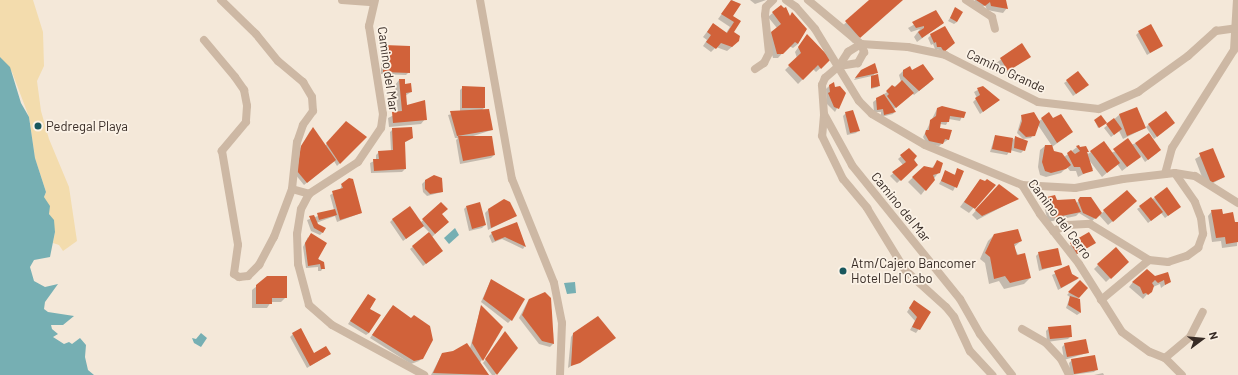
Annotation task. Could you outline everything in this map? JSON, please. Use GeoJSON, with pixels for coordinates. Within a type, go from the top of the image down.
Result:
{"type":"FeatureCollection","features":[{"type":"Feature","properties":{"kind":"street"},"geometry":{"type":"LineString","coordinates":[[204,40],[244,90],[247,106],[246,122],[222,151],[238,245],[234,274],[239,277],[248,276],[259,265],[274,237],[292,189],[297,142],[303,125],[313,110],[312,97],[303,82],[278,61],[256,34],[221,0]]}},
{"type":"Feature","properties":{"kind":"street"},"geometry":{"type":"LineString","coordinates":[[342,0],[374,1]]}},
{"type":"Feature","properties":{"kind":"street"},"geometry":{"type":"LineString","coordinates":[[480,0],[512,179],[554,283],[562,323],[560,375]]}},
{"type":"Feature","properties":{"kind":"street"},"geometry":{"type":"LineString","coordinates":[[755,69],[764,63],[769,53],[765,15],[766,7],[773,0]]}},
{"type":"Feature","properties":{"kind":"street","name":"Camino del Cerro"},"geometry":{"type":"LineString","coordinates":[[786,0],[796,7],[815,29],[859,101],[872,114],[895,130],[925,145],[1022,185],[1053,231],[1079,264],[1122,332],[1150,352],[1165,358],[1182,375]]}},
{"type":"Feature","properties":{"kind":"street"},"geometry":{"type":"LineString","coordinates":[[808,0],[861,44]]}},
{"type":"Feature","properties":{"kind":"street"},"geometry":{"type":"LineString","coordinates":[[966,0],[992,17],[995,28]]}},
{"type":"Feature","properties":{"kind":"street"},"geometry":{"type":"LineString","coordinates":[[1165,174],[1172,148],[1234,50],[1237,0]]}},
{"type":"Feature","properties":{"kind":"street","name":"Camino del Mar"},"geometry":{"type":"LineString","coordinates":[[308,194],[358,162],[381,128],[383,114],[369,26],[374,1]]}},
{"type":"Feature","properties":{"kind":"street","name":"Camino Grande"},"geometry":{"type":"LineString","coordinates":[[861,44],[908,48],[945,56],[1038,102],[1099,109],[1138,92],[1188,56],[1216,31],[1236,28]]}},
{"type":"Feature","properties":{"kind":"street","name":"Camino del Mar"},"geometry":{"type":"LineString","coordinates":[[839,66],[858,63],[864,52],[861,44],[848,52],[839,66],[824,78],[822,85],[824,114],[852,166],[960,299],[980,334],[1012,375]]}},
{"type":"Feature","properties":{"kind":"street"},"geometry":{"type":"LineString","coordinates":[[824,114],[822,136],[843,179],[867,208],[905,270],[946,307],[970,351],[992,375]]}},
{"type":"Feature","properties":{"kind":"street"},"geometry":{"type":"LineString","coordinates":[[1053,231],[1068,225],[1090,224],[1149,260],[1168,262],[1188,256],[1198,248],[1203,234],[1201,218],[1195,202],[1175,173]]}},
{"type":"Feature","properties":{"kind":"street"},"geometry":{"type":"LineString","coordinates":[[1022,185],[1075,188],[1175,173],[1196,176],[1238,203]]}},
{"type":"Feature","properties":{"kind":"street"},"geometry":{"type":"LineString","coordinates":[[292,189],[308,194],[301,209],[297,234],[298,264],[309,305],[332,325],[424,375]]}},
{"type":"Feature","properties":{"kind":"street"},"geometry":{"type":"LineString","coordinates":[[1101,300],[1149,260]]}},
{"type":"Feature","properties":{"kind":"street"},"geometry":{"type":"LineString","coordinates":[[1165,358],[1190,337],[1203,312]]}},
{"type":"Feature","properties":{"kind":"street"},"geometry":{"type":"LineString","coordinates":[[1022,329],[1046,343],[1060,359],[1069,375]]}},
{"type":"Feature","properties":{"kind":"sand","name":"Pedregal Playa"},"geometry":{"type":"Polygon","coordinates":[[[0,0],[33,0],[43,32],[44,66],[37,81],[41,111],[49,139],[69,187],[77,241],[63,251],[59,245],[53,243],[55,232],[44,197],[46,192],[35,158],[29,117],[12,72],[0,57],[0,0]]]}},
{"type":"Feature","properties":{"kind":"water"},"geometry":{"type":"Polygon","coordinates":[[[0,57],[10,67],[21,103],[29,117],[35,158],[46,192],[44,197],[50,206],[49,214],[54,220],[55,232],[50,257],[34,260],[30,267],[34,281],[45,287],[58,284],[45,302],[44,309],[48,312],[74,316],[63,325],[51,325],[52,329],[58,334],[53,337],[64,344],[69,342],[72,344],[80,338],[86,345],[85,357],[88,370],[94,375],[0,375],[0,57]]]}},
{"type":"Feature","properties":{"kind":"water"},"geometry":{"type":"Polygon","coordinates":[[[455,228],[459,235],[449,244],[444,238],[455,228]]]}},
{"type":"Feature","properties":{"kind":"water"},"geometry":{"type":"Polygon","coordinates":[[[575,282],[576,293],[567,294],[564,283],[575,282]]]}},
{"type":"Feature","properties":{"kind":"water"},"geometry":{"type":"Polygon","coordinates":[[[201,333],[207,338],[201,347],[194,343],[192,338],[196,339],[201,333]]]}},
{"type":"Feature","properties":{"kind":"building"},"geometry":{"type":"Polygon","coordinates":[[[731,0],[741,4],[733,16],[741,21],[734,32],[740,36],[739,41],[732,47],[721,43],[716,49],[706,42],[711,35],[707,32],[713,23],[727,33],[734,22],[721,14],[731,0]]]}},
{"type":"Feature","properties":{"kind":"building"},"geometry":{"type":"Polygon","coordinates":[[[869,0],[903,0],[860,38],[845,21],[869,0]]]}},
{"type":"Feature","properties":{"kind":"building"},"geometry":{"type":"Polygon","coordinates":[[[976,0],[1006,0],[1008,9],[991,6],[990,2],[985,6],[976,0]]]}},
{"type":"Feature","properties":{"kind":"building"},"geometry":{"type":"Polygon","coordinates":[[[781,5],[784,8],[786,7],[790,16],[792,12],[807,29],[798,44],[795,42],[783,54],[777,54],[771,32],[781,24],[772,12],[781,5]]]}},
{"type":"Feature","properties":{"kind":"building"},"geometry":{"type":"Polygon","coordinates":[[[955,7],[963,12],[957,22],[950,18],[955,7]]]}},
{"type":"Feature","properties":{"kind":"building"},"geometry":{"type":"Polygon","coordinates":[[[936,10],[944,23],[922,38],[918,32],[924,28],[924,26],[916,28],[912,22],[936,10]]]}},
{"type":"Feature","properties":{"kind":"building"},"geometry":{"type":"Polygon","coordinates":[[[1151,24],[1163,46],[1150,53],[1138,31],[1151,24]]]}},
{"type":"Feature","properties":{"kind":"building"},"geometry":{"type":"Polygon","coordinates":[[[945,26],[955,43],[944,52],[941,47],[937,47],[936,42],[934,43],[930,34],[945,26]]]}},
{"type":"Feature","properties":{"kind":"building"},"geometry":{"type":"Polygon","coordinates":[[[807,34],[831,59],[821,69],[818,65],[803,80],[788,65],[801,53],[798,47],[807,34]]]}},
{"type":"Feature","properties":{"kind":"building"},"geometry":{"type":"Polygon","coordinates":[[[1022,43],[1031,57],[1008,71],[1000,58],[1022,43]]]}},
{"type":"Feature","properties":{"kind":"building"},"geometry":{"type":"Polygon","coordinates":[[[384,45],[410,46],[410,73],[383,72],[384,45]]]}},
{"type":"Feature","properties":{"kind":"building"},"geometry":{"type":"Polygon","coordinates":[[[875,63],[878,73],[855,78],[861,70],[875,63]]]}},
{"type":"Feature","properties":{"kind":"building"},"geometry":{"type":"Polygon","coordinates":[[[923,64],[934,79],[919,91],[903,76],[903,70],[910,66],[912,70],[923,64]]]}},
{"type":"Feature","properties":{"kind":"building"},"geometry":{"type":"Polygon","coordinates":[[[1078,71],[1089,85],[1076,94],[1066,80],[1078,71]]]}},
{"type":"Feature","properties":{"kind":"building"},"geometry":{"type":"Polygon","coordinates":[[[878,74],[880,86],[871,88],[871,76],[878,74]]]}},
{"type":"Feature","properties":{"kind":"building"},"geometry":{"type":"Polygon","coordinates":[[[399,79],[405,79],[405,84],[411,83],[412,92],[406,93],[407,105],[425,100],[427,120],[393,123],[392,112],[402,111],[399,79]]]}},
{"type":"Feature","properties":{"kind":"building"},"geometry":{"type":"Polygon","coordinates":[[[902,80],[914,93],[896,108],[887,96],[889,94],[886,91],[892,85],[895,87],[902,80]]]}},
{"type":"Feature","properties":{"kind":"building"},"geometry":{"type":"Polygon","coordinates":[[[834,82],[835,87],[840,86],[846,93],[839,109],[834,107],[828,93],[830,92],[829,85],[834,82]]]}},
{"type":"Feature","properties":{"kind":"building"},"geometry":{"type":"Polygon","coordinates":[[[462,86],[485,87],[485,108],[462,108],[462,86]]]}},
{"type":"Feature","properties":{"kind":"building"},"geometry":{"type":"Polygon","coordinates":[[[983,86],[1000,100],[983,112],[975,98],[980,95],[977,88],[983,86]]]}},
{"type":"Feature","properties":{"kind":"building"},"geometry":{"type":"Polygon","coordinates":[[[884,94],[896,112],[884,115],[883,109],[877,110],[876,98],[884,94]]]}},
{"type":"Feature","properties":{"kind":"building"},"geometry":{"type":"Polygon","coordinates":[[[942,106],[966,112],[964,118],[950,116],[949,122],[941,122],[940,128],[952,130],[949,140],[945,139],[943,144],[929,141],[925,134],[926,130],[929,130],[930,120],[936,116],[937,108],[942,106]]]}},
{"type":"Feature","properties":{"kind":"building"},"geometry":{"type":"Polygon","coordinates":[[[1137,107],[1146,128],[1127,136],[1119,114],[1137,107]]]}},
{"type":"Feature","properties":{"kind":"building"},"geometry":{"type":"Polygon","coordinates":[[[489,109],[493,130],[457,136],[450,111],[489,109]]]}},
{"type":"Feature","properties":{"kind":"building"},"geometry":{"type":"Polygon","coordinates":[[[853,110],[860,131],[850,133],[845,112],[853,110]]]}},
{"type":"Feature","properties":{"kind":"building"},"geometry":{"type":"Polygon","coordinates":[[[1166,111],[1175,123],[1157,137],[1148,124],[1166,111]]]}},
{"type":"Feature","properties":{"kind":"building"},"geometry":{"type":"Polygon","coordinates":[[[1034,112],[1040,122],[1035,136],[1026,137],[1019,130],[1022,121],[1021,115],[1034,112]]]}},
{"type":"Feature","properties":{"kind":"building"},"geometry":{"type":"Polygon","coordinates":[[[1049,112],[1053,118],[1061,114],[1073,132],[1057,143],[1041,118],[1049,112]]]}},
{"type":"Feature","properties":{"kind":"building"},"geometry":{"type":"Polygon","coordinates":[[[1101,115],[1107,123],[1099,128],[1094,120],[1101,115]]]}},
{"type":"Feature","properties":{"kind":"building"},"geometry":{"type":"Polygon","coordinates":[[[1114,118],[1122,129],[1114,135],[1106,124],[1114,118]]]}},
{"type":"Feature","properties":{"kind":"building"},"geometry":{"type":"Polygon","coordinates":[[[346,121],[367,137],[340,164],[326,143],[346,121]]]}},
{"type":"Feature","properties":{"kind":"building"},"geometry":{"type":"Polygon","coordinates":[[[313,127],[336,160],[307,183],[297,171],[301,146],[313,127]]]}},
{"type":"Feature","properties":{"kind":"building"},"geometry":{"type":"Polygon","coordinates":[[[412,127],[413,138],[405,142],[406,169],[374,171],[373,159],[379,159],[378,151],[393,150],[392,128],[412,127]]]}},
{"type":"Feature","properties":{"kind":"building"},"geometry":{"type":"Polygon","coordinates":[[[1149,133],[1161,150],[1148,160],[1135,143],[1149,133]]]}},
{"type":"Feature","properties":{"kind":"building"},"geometry":{"type":"Polygon","coordinates":[[[995,135],[1013,138],[1011,153],[992,149],[995,135]]]}},
{"type":"Feature","properties":{"kind":"building"},"geometry":{"type":"Polygon","coordinates":[[[458,136],[492,136],[495,155],[463,161],[458,136]]]}},
{"type":"Feature","properties":{"kind":"building"},"geometry":{"type":"Polygon","coordinates":[[[1015,136],[1028,141],[1025,151],[1014,148],[1015,136]]]}},
{"type":"Feature","properties":{"kind":"building"},"geometry":{"type":"Polygon","coordinates":[[[1128,138],[1141,157],[1127,167],[1113,149],[1128,138]]]}},
{"type":"Feature","properties":{"kind":"building"},"geometry":{"type":"Polygon","coordinates":[[[1104,141],[1120,163],[1107,173],[1090,151],[1104,141]]]}},
{"type":"Feature","properties":{"kind":"building"},"geometry":{"type":"Polygon","coordinates":[[[1045,145],[1052,145],[1054,151],[1062,153],[1071,165],[1066,169],[1051,173],[1045,171],[1042,162],[1045,145]]]}},
{"type":"Feature","properties":{"kind":"building"},"geometry":{"type":"Polygon","coordinates":[[[1079,145],[1080,147],[1086,146],[1089,152],[1087,152],[1093,171],[1083,174],[1080,167],[1074,167],[1067,153],[1071,150],[1075,154],[1080,151],[1076,146],[1079,145]]]}},
{"type":"Feature","properties":{"kind":"building"},"geometry":{"type":"Polygon","coordinates":[[[909,148],[917,156],[914,160],[918,165],[901,181],[892,172],[906,162],[900,155],[909,148]]]}},
{"type":"Feature","properties":{"kind":"building"},"geometry":{"type":"Polygon","coordinates":[[[1213,148],[1225,177],[1211,183],[1199,153],[1213,148]]]}},
{"type":"Feature","properties":{"kind":"building"},"geometry":{"type":"Polygon","coordinates":[[[937,160],[943,163],[940,173],[933,175],[935,180],[926,191],[912,177],[924,166],[933,168],[937,160]]]}},
{"type":"Feature","properties":{"kind":"building"},"geometry":{"type":"Polygon","coordinates":[[[957,168],[964,171],[957,188],[941,181],[945,170],[955,175],[957,168]]]}},
{"type":"Feature","properties":{"kind":"building"},"geometry":{"type":"Polygon","coordinates":[[[434,175],[442,178],[443,192],[430,194],[425,189],[425,180],[434,175]]]}},
{"type":"Feature","properties":{"kind":"building"},"geometry":{"type":"Polygon","coordinates":[[[349,178],[353,179],[362,213],[340,220],[332,191],[343,188],[341,184],[349,178]]]}},
{"type":"Feature","properties":{"kind":"building"},"geometry":{"type":"Polygon","coordinates":[[[980,179],[985,181],[987,179],[996,185],[975,209],[964,202],[980,179]]]}},
{"type":"Feature","properties":{"kind":"building"},"geometry":{"type":"Polygon","coordinates":[[[999,184],[1019,199],[982,216],[975,210],[999,184]]]}},
{"type":"Feature","properties":{"kind":"building"},"geometry":{"type":"Polygon","coordinates":[[[1167,187],[1181,207],[1168,216],[1154,197],[1167,187]]]}},
{"type":"Feature","properties":{"kind":"building"},"geometry":{"type":"Polygon","coordinates":[[[1127,190],[1137,201],[1113,222],[1103,210],[1127,190]]]}},
{"type":"Feature","properties":{"kind":"building"},"geometry":{"type":"Polygon","coordinates":[[[1055,195],[1057,200],[1075,199],[1081,212],[1052,218],[1047,197],[1055,195]]]}},
{"type":"Feature","properties":{"kind":"building"},"geometry":{"type":"Polygon","coordinates":[[[1080,197],[1091,197],[1102,213],[1096,219],[1083,213],[1078,200],[1080,197]]]}},
{"type":"Feature","properties":{"kind":"building"},"geometry":{"type":"Polygon","coordinates":[[[1151,197],[1163,212],[1151,221],[1139,206],[1151,197]]]}},
{"type":"Feature","properties":{"kind":"building"},"geometry":{"type":"Polygon","coordinates":[[[504,199],[510,202],[517,216],[491,228],[488,209],[504,199]]]}},
{"type":"Feature","properties":{"kind":"building"},"geometry":{"type":"Polygon","coordinates":[[[441,202],[448,209],[442,214],[449,222],[435,234],[422,219],[441,202]]]}},
{"type":"Feature","properties":{"kind":"building"},"geometry":{"type":"Polygon","coordinates":[[[480,202],[486,225],[472,229],[466,206],[480,202]]]}},
{"type":"Feature","properties":{"kind":"building"},"geometry":{"type":"Polygon","coordinates":[[[410,206],[424,226],[406,239],[392,219],[410,206]]]}},
{"type":"Feature","properties":{"kind":"building"},"geometry":{"type":"Polygon","coordinates":[[[335,209],[337,215],[319,220],[317,213],[335,209]]]}},
{"type":"Feature","properties":{"kind":"building"},"geometry":{"type":"Polygon","coordinates":[[[1222,209],[1223,214],[1233,212],[1235,222],[1238,222],[1238,242],[1226,244],[1225,237],[1216,238],[1211,210],[1222,209]]]}},
{"type":"Feature","properties":{"kind":"building"},"geometry":{"type":"Polygon","coordinates":[[[314,215],[318,224],[326,228],[323,233],[314,228],[309,216],[314,215]]]}},
{"type":"Feature","properties":{"kind":"building"},"geometry":{"type":"Polygon","coordinates":[[[517,222],[526,247],[505,237],[495,241],[491,232],[517,222]]]}},
{"type":"Feature","properties":{"kind":"building"},"geometry":{"type":"Polygon","coordinates":[[[1018,229],[1022,241],[1014,244],[1017,255],[1025,253],[1031,278],[1010,283],[1005,276],[994,279],[990,257],[985,253],[994,234],[1018,229]]]}},
{"type":"Feature","properties":{"kind":"building"},"geometry":{"type":"Polygon","coordinates":[[[429,232],[443,251],[426,264],[412,246],[429,232]]]}},
{"type":"Feature","properties":{"kind":"building"},"geometry":{"type":"Polygon","coordinates":[[[1089,232],[1096,243],[1077,254],[1070,243],[1089,232]]]}},
{"type":"Feature","properties":{"kind":"building"},"geometry":{"type":"Polygon","coordinates":[[[311,233],[327,243],[318,259],[324,262],[325,269],[321,269],[320,264],[308,266],[305,243],[311,233]]]}},
{"type":"Feature","properties":{"kind":"building"},"geometry":{"type":"Polygon","coordinates":[[[1116,247],[1129,262],[1111,279],[1097,264],[1116,247]]]}},
{"type":"Feature","properties":{"kind":"building"},"geometry":{"type":"Polygon","coordinates":[[[1058,248],[1062,265],[1042,269],[1038,252],[1058,248]]]}},
{"type":"Feature","properties":{"kind":"building"},"geometry":{"type":"Polygon","coordinates":[[[1069,265],[1072,274],[1079,278],[1061,288],[1054,271],[1069,265]]]}},
{"type":"Feature","properties":{"kind":"building"},"geometry":{"type":"Polygon","coordinates":[[[1147,269],[1155,276],[1168,272],[1171,282],[1165,285],[1164,280],[1158,283],[1155,280],[1152,283],[1154,286],[1152,292],[1148,295],[1146,293],[1143,294],[1140,287],[1132,282],[1147,269]]]}},
{"type":"Feature","properties":{"kind":"building"},"geometry":{"type":"Polygon","coordinates":[[[267,276],[287,276],[287,298],[272,298],[272,304],[256,304],[256,285],[267,276]]]}},
{"type":"Feature","properties":{"kind":"building"},"geometry":{"type":"Polygon","coordinates":[[[491,279],[525,299],[512,321],[483,299],[491,279]]]}},
{"type":"Feature","properties":{"kind":"building"},"geometry":{"type":"Polygon","coordinates":[[[1080,280],[1088,288],[1079,298],[1068,292],[1080,280]]]}},
{"type":"Feature","properties":{"kind":"building"},"geometry":{"type":"Polygon","coordinates":[[[545,292],[551,298],[554,344],[542,341],[522,315],[529,299],[545,292]]]}},
{"type":"Feature","properties":{"kind":"building"},"geometry":{"type":"Polygon","coordinates":[[[368,294],[376,299],[370,309],[381,315],[369,333],[350,321],[368,294]]]}},
{"type":"Feature","properties":{"kind":"building"},"geometry":{"type":"Polygon","coordinates":[[[1070,296],[1080,299],[1081,313],[1068,305],[1070,296]]]}},
{"type":"Feature","properties":{"kind":"building"},"geometry":{"type":"Polygon","coordinates":[[[914,300],[931,312],[920,330],[912,327],[917,317],[909,308],[914,300]]]}},
{"type":"Feature","properties":{"kind":"building"},"geometry":{"type":"Polygon","coordinates":[[[393,305],[411,318],[414,315],[430,326],[433,340],[423,359],[414,361],[372,335],[393,305]]]}},
{"type":"Feature","properties":{"kind":"building"},"geometry":{"type":"Polygon","coordinates":[[[481,305],[503,327],[483,361],[472,343],[481,305]]]}},
{"type":"Feature","properties":{"kind":"building"},"geometry":{"type":"Polygon","coordinates":[[[598,316],[616,338],[580,363],[571,366],[573,333],[598,316]]]}},
{"type":"Feature","properties":{"kind":"building"},"geometry":{"type":"Polygon","coordinates":[[[1071,325],[1072,337],[1050,339],[1048,327],[1071,325]]]}},
{"type":"Feature","properties":{"kind":"building"},"geometry":{"type":"Polygon","coordinates":[[[301,328],[314,353],[326,346],[331,354],[310,366],[292,333],[301,328]]]}},
{"type":"Feature","properties":{"kind":"building"},"geometry":{"type":"Polygon","coordinates":[[[505,331],[518,348],[497,375],[485,359],[505,331]]]}},
{"type":"Feature","properties":{"kind":"building"},"geometry":{"type":"Polygon","coordinates":[[[1086,339],[1089,353],[1067,357],[1064,343],[1086,339]]]}},
{"type":"Feature","properties":{"kind":"building"},"geometry":{"type":"Polygon","coordinates":[[[467,343],[489,375],[433,373],[442,353],[453,351],[467,343]]]}},
{"type":"Feature","properties":{"kind":"building"},"geometry":{"type":"Polygon","coordinates":[[[1095,355],[1098,370],[1074,374],[1071,359],[1095,355]]]}},
{"type":"Feature","properties":{"kind":"place","name":"Pedregal Playa"},"geometry":{"type":"Point","coordinates":[38,126]}},
{"type":"Feature","properties":{"kind":"place","name":"Atm/Cajero Bancomer Hotel Del Cabo"},"geometry":{"type":"Point","coordinates":[843,271]}}]}
